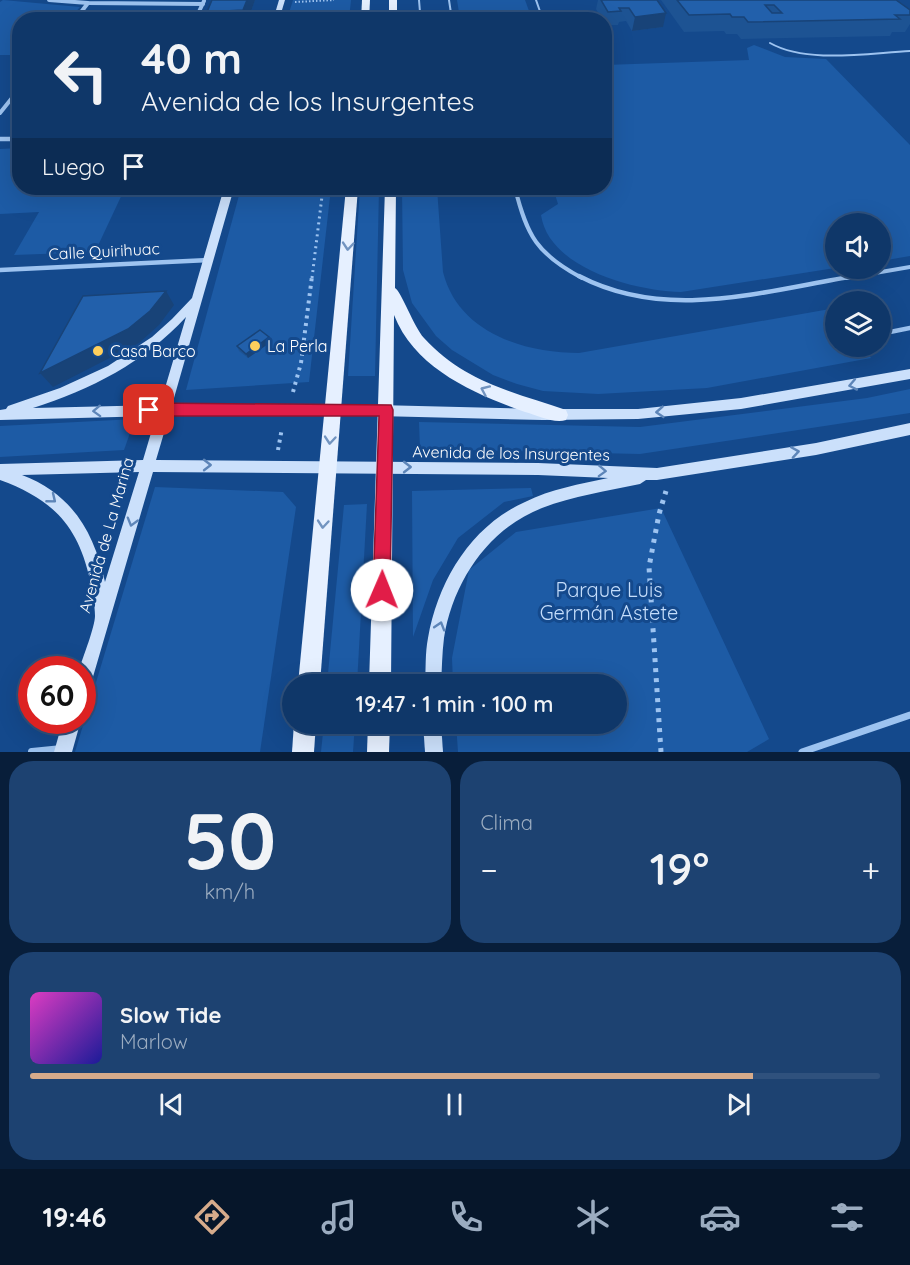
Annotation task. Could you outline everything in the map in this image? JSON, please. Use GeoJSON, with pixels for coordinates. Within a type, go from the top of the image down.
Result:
{"type":"FeatureCollection","features":[{"type":"Feature","properties":{"kind":"main road","name":"Avenida de La Marina"},"geometry":{"type":"LineString","coordinates":[[92,656],[227,195]]}},
{"type":"Feature","properties":{"kind":"main road"},"geometry":{"type":"LineString","coordinates":[[310,674],[351,195]]}},
{"type":"Feature","properties":{"kind":"main road"},"geometry":{"type":"LineString","coordinates":[[380,674],[390,195]]}},
{"type":"Feature","properties":{"kind":"main road"},"geometry":{"type":"LineString","coordinates":[[389,274],[397,306],[416,339],[447,369],[480,389],[518,404],[560,415]]}},
{"type":"Feature","properties":{"kind":"main road"},"geometry":{"type":"LineString","coordinates":[[0,414],[86,384],[128,361],[179,319],[197,297]]}},
{"type":"Feature","properties":{"kind":"main road"},"geometry":{"type":"LineString","coordinates":[[0,414],[165,410],[386,410],[560,415],[636,414],[786,398],[910,374]]}},
{"type":"Feature","properties":{"kind":"main road","name":"Avenida de los Insurgentes"},"geometry":{"type":"LineString","coordinates":[[0,472],[149,465],[276,465],[538,469],[657,474],[816,449],[910,429]]}},
{"type":"Feature","properties":{"kind":"main road"},"geometry":{"type":"LineString","coordinates":[[0,472],[23,481],[50,496],[72,517],[88,546],[99,580],[103,621]]}},
{"type":"Feature","properties":{"kind":"main road"},"geometry":{"type":"LineString","coordinates":[[434,674],[436,637],[449,596],[477,544],[501,523],[530,506],[566,495],[657,474]]}},
{"type":"Feature","properties":{"kind":"main road"},"geometry":{"type":"LineString","coordinates":[[63,751],[68,734]]}},
{"type":"Feature","properties":{"kind":"main road"},"geometry":{"type":"LineString","coordinates":[[303,752],[304,734]]}},
{"type":"Feature","properties":{"kind":"main road"},"geometry":{"type":"LineString","coordinates":[[378,752],[379,734]]}},
{"type":"Feature","properties":{"kind":"main road"},"geometry":{"type":"LineString","coordinates":[[433,734],[434,752]]}},
{"type":"Feature","properties":{"kind":"street"},"geometry":{"type":"LineString","coordinates":[[49,0],[88,3],[204,2]]}},
{"type":"Feature","properties":{"kind":"street"},"geometry":{"type":"LineString","coordinates":[[81,12],[88,3]]}},
{"type":"Feature","properties":{"kind":"street"},"geometry":{"type":"LineString","coordinates":[[0,112],[12,98]]}},
{"type":"Feature","properties":{"kind":"street","name":"Calle Quirihuac"},"geometry":{"type":"LineString","coordinates":[[0,270],[209,260]]}},
{"type":"Feature","properties":{"kind":"street"},"geometry":{"type":"LineString","coordinates":[[802,752],[910,715]]}},
{"type":"Feature","properties":{"kind":"street"},"geometry":{"type":"LineString","coordinates":[[32,752],[63,751]]}},
{"type":"Feature","properties":{"kind":"lane"},"geometry":{"type":"LineString","coordinates":[[419,0],[420,12],[451,11],[449,0]]}},
{"type":"Feature","properties":{"kind":"lane"},"geometry":{"type":"LineString","coordinates":[[770,43],[781,51],[804,55],[910,51]]}},
{"type":"Feature","properties":{"kind":"lane"},"geometry":{"type":"LineString","coordinates":[[517,195],[524,223],[539,247],[564,268],[600,286],[640,298],[679,302],[715,299],[910,267]]}},
{"type":"Feature","properties":{"kind":"lane"},"geometry":{"type":"LineString","coordinates":[[891,332],[910,328]]}},
{"type":"Feature","properties":{"kind":"path"},"geometry":{"type":"LineString","coordinates":[[282,1],[334,0]]}},
{"type":"Feature","properties":{"kind":"path"},"geometry":{"type":"LineString","coordinates":[[276,465],[285,410],[299,377],[322,195]]}},
{"type":"Feature","properties":{"kind":"path"},"geometry":{"type":"LineString","coordinates":[[661,752],[649,567],[659,514],[672,472]]}},
{"type":"Feature","properties":{"kind":"green space"},"geometry":{"type":"Polygon","coordinates":[[[3,0],[80,7],[75,12],[12,12],[12,55],[0,55],[0,2],[3,0]]]}},
{"type":"Feature","properties":{"kind":"green space"},"geometry":{"type":"Polygon","coordinates":[[[293,0],[351,0],[350,12],[289,12],[293,0]]]}},
{"type":"Feature","properties":{"kind":"green space"},"geometry":{"type":"Polygon","coordinates":[[[457,0],[525,0],[529,12],[459,12],[457,0]]]}},
{"type":"Feature","properties":{"kind":"green space"},"geometry":{"type":"Polygon","coordinates":[[[754,45],[785,57],[826,59],[910,145],[910,256],[891,259],[891,213],[825,213],[825,270],[681,292],[662,291],[619,281],[577,263],[560,250],[547,234],[541,215],[558,204],[555,195],[612,195],[612,65],[749,60],[747,48],[754,45]]]}},
{"type":"Feature","properties":{"kind":"green space"},"geometry":{"type":"Polygon","coordinates":[[[12,148],[12,195],[122,195],[95,252],[14,255],[39,212],[0,214],[0,149],[12,148]]]}},
{"type":"Feature","properties":{"kind":"green space"},"geometry":{"type":"Polygon","coordinates":[[[239,195],[330,195],[309,382],[186,390],[239,195]]]}},
{"type":"Feature","properties":{"kind":"green space"},"geometry":{"type":"Polygon","coordinates":[[[360,195],[379,195],[375,376],[348,376],[360,195]]]}},
{"type":"Feature","properties":{"kind":"green space"},"geometry":{"type":"Polygon","coordinates":[[[402,195],[438,195],[443,272],[451,293],[463,310],[478,324],[515,343],[536,349],[579,353],[825,310],[825,357],[871,358],[707,388],[598,394],[543,391],[493,375],[452,350],[436,336],[412,303],[403,270],[402,195]]]}},
{"type":"Feature","properties":{"kind":"green space"},"geometry":{"type":"Polygon","coordinates":[[[910,389],[910,413],[640,454],[420,449],[419,422],[640,427],[867,398],[910,389]]]}},
{"type":"Feature","properties":{"kind":"green space"},"geometry":{"type":"Polygon","coordinates":[[[135,419],[124,450],[0,457],[0,426],[135,419]]]}},
{"type":"Feature","properties":{"kind":"green space"},"geometry":{"type":"Polygon","coordinates":[[[155,487],[283,492],[296,507],[260,752],[75,752],[80,734],[96,734],[96,682],[155,487]]]}},
{"type":"Feature","properties":{"kind":"green space"},"geometry":{"type":"Polygon","coordinates":[[[531,488],[533,496],[504,502],[458,538],[433,580],[413,637],[412,491],[531,488]]]}},
{"type":"Feature","properties":{"kind":"green space"},"geometry":{"type":"Polygon","coordinates":[[[367,504],[358,674],[328,674],[344,505],[367,504]]]}},
{"type":"Feature","properties":{"kind":"green space","name":"Parque Luis Germán Astete"},"geometry":{"type":"Polygon","coordinates":[[[661,508],[769,739],[747,752],[458,752],[457,734],[627,734],[627,674],[453,674],[452,658],[469,570],[516,532],[661,508]]]}},
{"type":"Feature","properties":{"kind":"green space"},"geometry":{"type":"Polygon","coordinates":[[[323,734],[354,734],[353,752],[321,752],[323,734]]]}},
{"type":"Feature","properties":{"kind":"building"},"geometry":{"type":"Polygon","coordinates":[[[212,0],[247,0],[243,10],[207,12],[212,0]]]}},
{"type":"Feature","properties":{"kind":"building"},"geometry":{"type":"Polygon","coordinates":[[[601,0],[657,0],[666,13],[635,17],[629,8],[619,8],[621,11],[608,12],[601,0]]]}},
{"type":"Feature","properties":{"kind":"building"},"geometry":{"type":"Polygon","coordinates":[[[677,0],[896,0],[910,10],[910,15],[895,15],[900,19],[748,22],[744,17],[732,17],[730,14],[689,15],[677,0]],[[765,5],[772,13],[782,13],[774,5],[765,5]]]}},
{"type":"Feature","properties":{"kind":"building"},"geometry":{"type":"Polygon","coordinates":[[[166,291],[150,311],[128,329],[40,373],[83,296],[166,291]]]}},
{"type":"Feature","properties":{"kind":"building"},"geometry":{"type":"Polygon","coordinates":[[[260,330],[269,337],[246,354],[237,346],[260,330]]]}},
{"type":"Feature","properties":{"kind":"place","name":"La Perla"},"geometry":{"type":"Point","coordinates":[255,346]}},
{"type":"Feature","properties":{"kind":"place","name":"Casa Barco"},"geometry":{"type":"Point","coordinates":[98,351]}},
{"type":"Feature","properties":{"kind":"route"},"geometry":{"type":"LineString","coordinates":[[149,410],[386,410],[382,590]]}}]}
